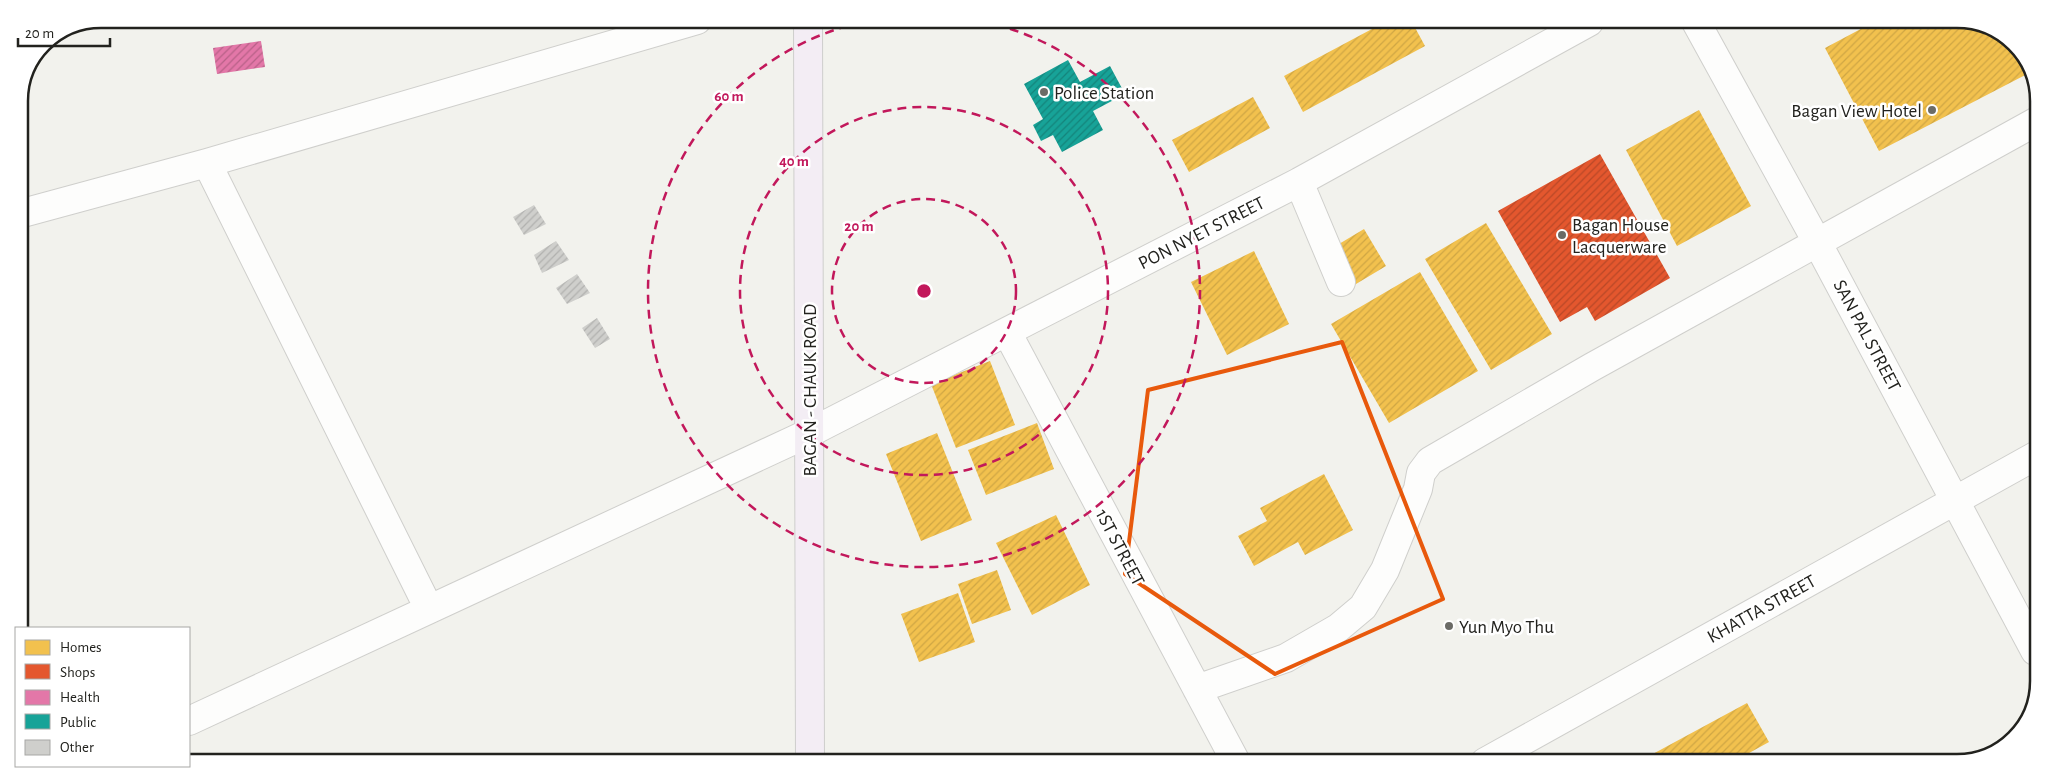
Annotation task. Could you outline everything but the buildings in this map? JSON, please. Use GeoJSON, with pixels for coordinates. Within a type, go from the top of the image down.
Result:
{"type":"FeatureCollection","features":[{"type":"Feature","properties":{"kind":"main road","name":"BAGAN - CHAUK ROAD"},"geometry":{"type":"LineString","coordinates":[[808,27],[810,754]]}},
{"type":"Feature","properties":{"kind":"street"},"geometry":{"type":"LineString","coordinates":[[27,212],[207,163],[673,27]]}},
{"type":"Feature","properties":{"kind":"street","name":"PON NYET STREET"},"geometry":{"type":"LineString","coordinates":[[190,721],[809,433],[1299,182],[1580,27]]}},
{"type":"Feature","properties":{"kind":"street","name":"SAN PAL STREET"},"geometry":{"type":"LineString","coordinates":[[1699,27],[1956,499],[2030,641]]}},
{"type":"Feature","properties":{"kind":"street"},"geometry":{"type":"LineString","coordinates":[[1197,689],[1286,658],[1338,628],[1363,607],[1385,570],[1418,489],[1422,473],[1430,461],[1592,367],[2030,125]]}},
{"type":"Feature","properties":{"kind":"street"},"geometry":{"type":"LineString","coordinates":[[207,163],[429,609]]}},
{"type":"Feature","properties":{"kind":"street"},"geometry":{"type":"LineString","coordinates":[[1299,182],[1341,282]]}},
{"type":"Feature","properties":{"kind":"street","name":"1ST STREET"},"geometry":{"type":"LineString","coordinates":[[1007,332],[1232,754]]}},
{"type":"Feature","properties":{"kind":"street","name":"KHATTA STREET"},"geometry":{"type":"LineString","coordinates":[[1499,754],[1956,499],[2030,460]]}},
{"type":"Feature","properties":{"kind":"highlighted area"},"geometry":{"type":"Polygon","coordinates":[[[1342,342],[1443,599],[1275,674],[1125,574],[1148,390],[1342,342]]]}},
{"type":"Feature","properties":{"kind":"place","name":"Police Station"},"geometry":{"type":"Point","coordinates":[1044,92]}},
{"type":"Feature","properties":{"kind":"place","name":"Bagan View Hotel"},"geometry":{"type":"Point","coordinates":[1932,110]}},
{"type":"Feature","properties":{"kind":"place","name":"Bagan House Lacquerware"},"geometry":{"type":"Point","coordinates":[1562,235]}},
{"type":"Feature","properties":{"kind":"place","name":"Yun Myo Thu"},"geometry":{"type":"Point","coordinates":[1449,626]}}]}
